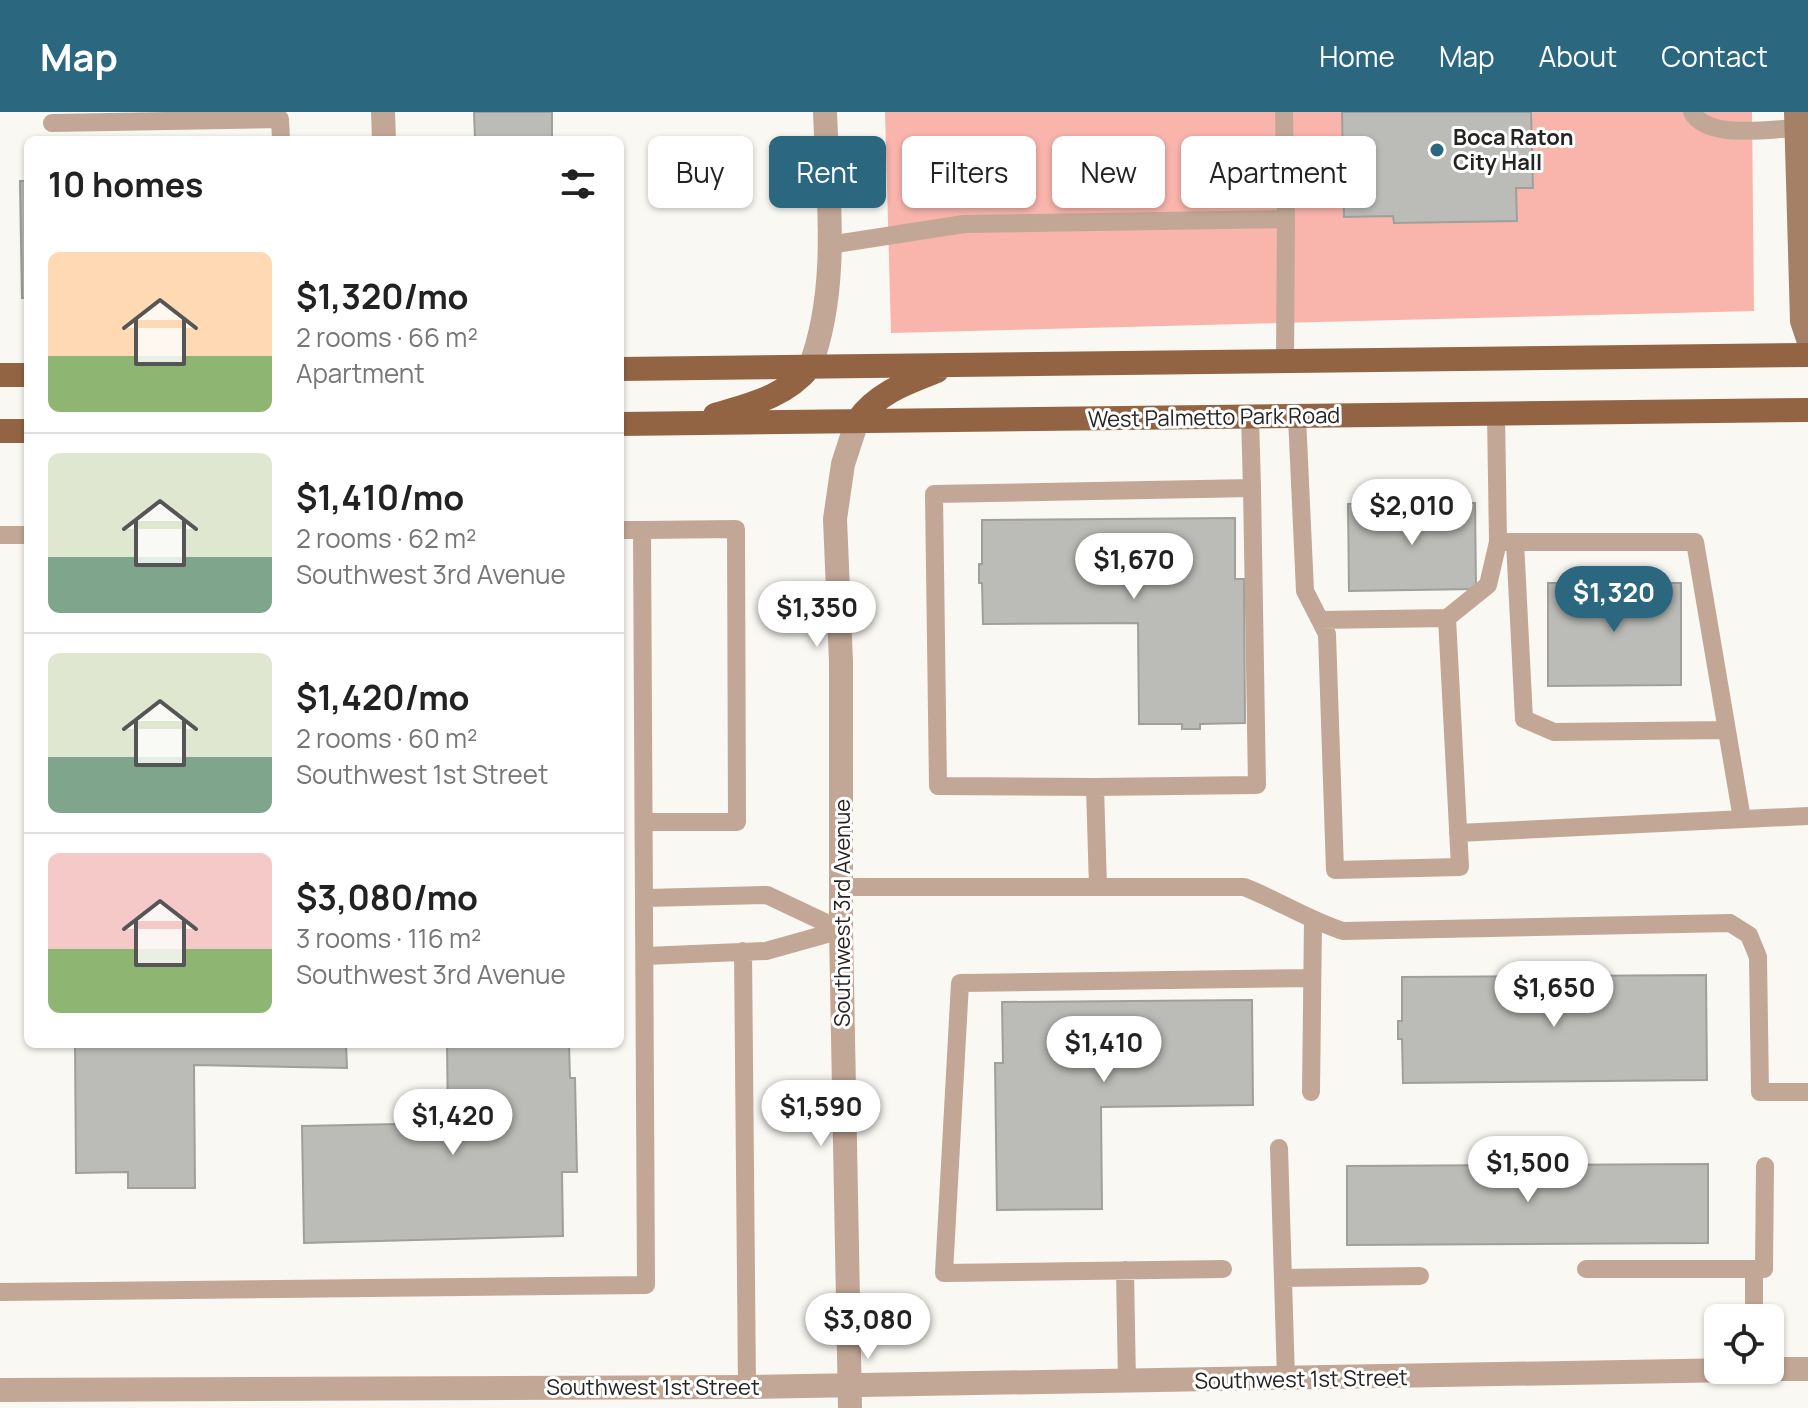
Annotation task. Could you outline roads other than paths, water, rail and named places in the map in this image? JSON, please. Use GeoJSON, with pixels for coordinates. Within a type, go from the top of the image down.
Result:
{"type":"FeatureCollection","features":[{"type":"Feature","properties":{"kind":"main road"},"geometry":{"type":"LineString","coordinates":[[624,369],[1808,355]]}},
{"type":"Feature","properties":{"kind":"main road"},"geometry":{"type":"LineString","coordinates":[[857,421],[867,407],[889,391],[951,365]]}},
{"type":"Feature","properties":{"kind":"main road"},"geometry":{"type":"LineString","coordinates":[[689,423],[785,391],[810,367]]}},
{"type":"Feature","properties":{"kind":"main road"},"geometry":{"type":"LineString","coordinates":[[0,375],[24,375]]}},
{"type":"Feature","properties":{"kind":"main road","name":"West Palmetto Park Road"},"geometry":{"type":"LineString","coordinates":[[624,424],[1808,410]]}},
{"type":"Feature","properties":{"kind":"main road"},"geometry":{"type":"LineString","coordinates":[[0,431],[24,431]]}},
{"type":"Feature","properties":{"kind":"street"},"geometry":{"type":"LineString","coordinates":[[383,112],[384,136]]}},
{"type":"Feature","properties":{"kind":"street"},"geometry":{"type":"LineString","coordinates":[[810,367],[824,316],[829,245],[825,112]]}},
{"type":"Feature","properties":{"kind":"street"},"geometry":{"type":"LineString","coordinates":[[1796,120],[1802,321],[1808,339]]}},
{"type":"Feature","properties":{"kind":"street","name":"Southwest 3rd Avenue"},"geometry":{"type":"LineString","coordinates":[[850,1397],[841,930],[841,662],[835,519],[843,464],[857,421]]}},
{"type":"Feature","properties":{"kind":"street"},"geometry":{"type":"LineString","coordinates":[[1784,1369],[1808,1369]]}},
{"type":"Feature","properties":{"kind":"street","name":"Southwest 1st Street"},"geometry":{"type":"LineString","coordinates":[[0,1390],[747,1387],[850,1397],[1127,1382],[1704,1371]]}},
{"type":"Feature","properties":{"kind":"lane"},"geometry":{"type":"LineString","coordinates":[[1284,112],[1285,362]]}},
{"type":"Feature","properties":{"kind":"lane"},"geometry":{"type":"LineString","coordinates":[[1692,112],[1697,120],[1717,130],[1796,120]]}},
{"type":"Feature","properties":{"kind":"lane"},"geometry":{"type":"LineString","coordinates":[[52,123],[182,130],[280,119],[281,136]]}},
{"type":"Feature","properties":{"kind":"lane"},"geometry":{"type":"LineString","coordinates":[[829,245],[964,224],[1286,219]]}},
{"type":"Feature","properties":{"kind":"lane"},"geometry":{"type":"LineString","coordinates":[[1496,414],[1524,719],[1554,732],[1727,730]]}},
{"type":"Feature","properties":{"kind":"lane"},"geometry":{"type":"LineString","coordinates":[[1250,417],[1252,488],[1257,785],[938,786],[934,494],[1252,488]]}},
{"type":"Feature","properties":{"kind":"lane"},"geometry":{"type":"LineString","coordinates":[[1297,417],[1305,591],[1327,634],[1335,870],[1460,867],[1447,618]]}},
{"type":"Feature","properties":{"kind":"lane"},"geometry":{"type":"LineString","coordinates":[[624,530],[736,529],[737,822],[645,822]]}},
{"type":"Feature","properties":{"kind":"lane"},"geometry":{"type":"LineString","coordinates":[[0,1292],[646,1285],[647,898],[642,530]]}},
{"type":"Feature","properties":{"kind":"lane"},"geometry":{"type":"LineString","coordinates":[[0,535],[24,535]]}},
{"type":"Feature","properties":{"kind":"lane"},"geometry":{"type":"LineString","coordinates":[[1320,620],[1447,618],[1488,585],[1506,542]]}},
{"type":"Feature","properties":{"kind":"lane"},"geometry":{"type":"LineString","coordinates":[[1506,542],[1695,542],[1742,819]]}},
{"type":"Feature","properties":{"kind":"lane"},"geometry":{"type":"LineString","coordinates":[[1095,787],[1098,887]]}},
{"type":"Feature","properties":{"kind":"lane"},"geometry":{"type":"LineString","coordinates":[[1458,833],[1808,816]]}},
{"type":"Feature","properties":{"kind":"lane"},"geometry":{"type":"LineString","coordinates":[[841,887],[1244,887],[1278,900],[1313,921],[1343,931],[1730,923],[1749,935],[1758,957],[1760,1092],[1808,1092]]}},
{"type":"Feature","properties":{"kind":"lane"},"geometry":{"type":"LineString","coordinates":[[647,898],[767,895],[841,930]]}},
{"type":"Feature","properties":{"kind":"lane"},"geometry":{"type":"LineString","coordinates":[[1311,1092],[1313,921]]}},
{"type":"Feature","properties":{"kind":"lane"},"geometry":{"type":"LineString","coordinates":[[646,956],[766,951],[841,930]]}},
{"type":"Feature","properties":{"kind":"lane"},"geometry":{"type":"LineString","coordinates":[[743,951],[747,1387]]}},
{"type":"Feature","properties":{"kind":"lane"},"geometry":{"type":"LineString","coordinates":[[1223,1269],[944,1273],[960,983],[1312,978]]}},
{"type":"Feature","properties":{"kind":"lane"},"geometry":{"type":"LineString","coordinates":[[1279,1148],[1286,1379]]}},
{"type":"Feature","properties":{"kind":"lane"},"geometry":{"type":"LineString","coordinates":[[1586,1269],[1764,1269],[1765,1166]]}},
{"type":"Feature","properties":{"kind":"lane"},"geometry":{"type":"LineString","coordinates":[[1754,1269],[1754,1304]]}},
{"type":"Feature","properties":{"kind":"lane"},"geometry":{"type":"LineString","coordinates":[[1125,1270],[1127,1382]]}},
{"type":"Feature","properties":{"kind":"lane"},"geometry":{"type":"LineString","coordinates":[[1283,1278],[1420,1276]]}},
{"type":"Feature","properties":{"kind":"place","name":"Boca Raton City Hall"},"geometry":{"type":"Point","coordinates":[1437,150]}}]}
